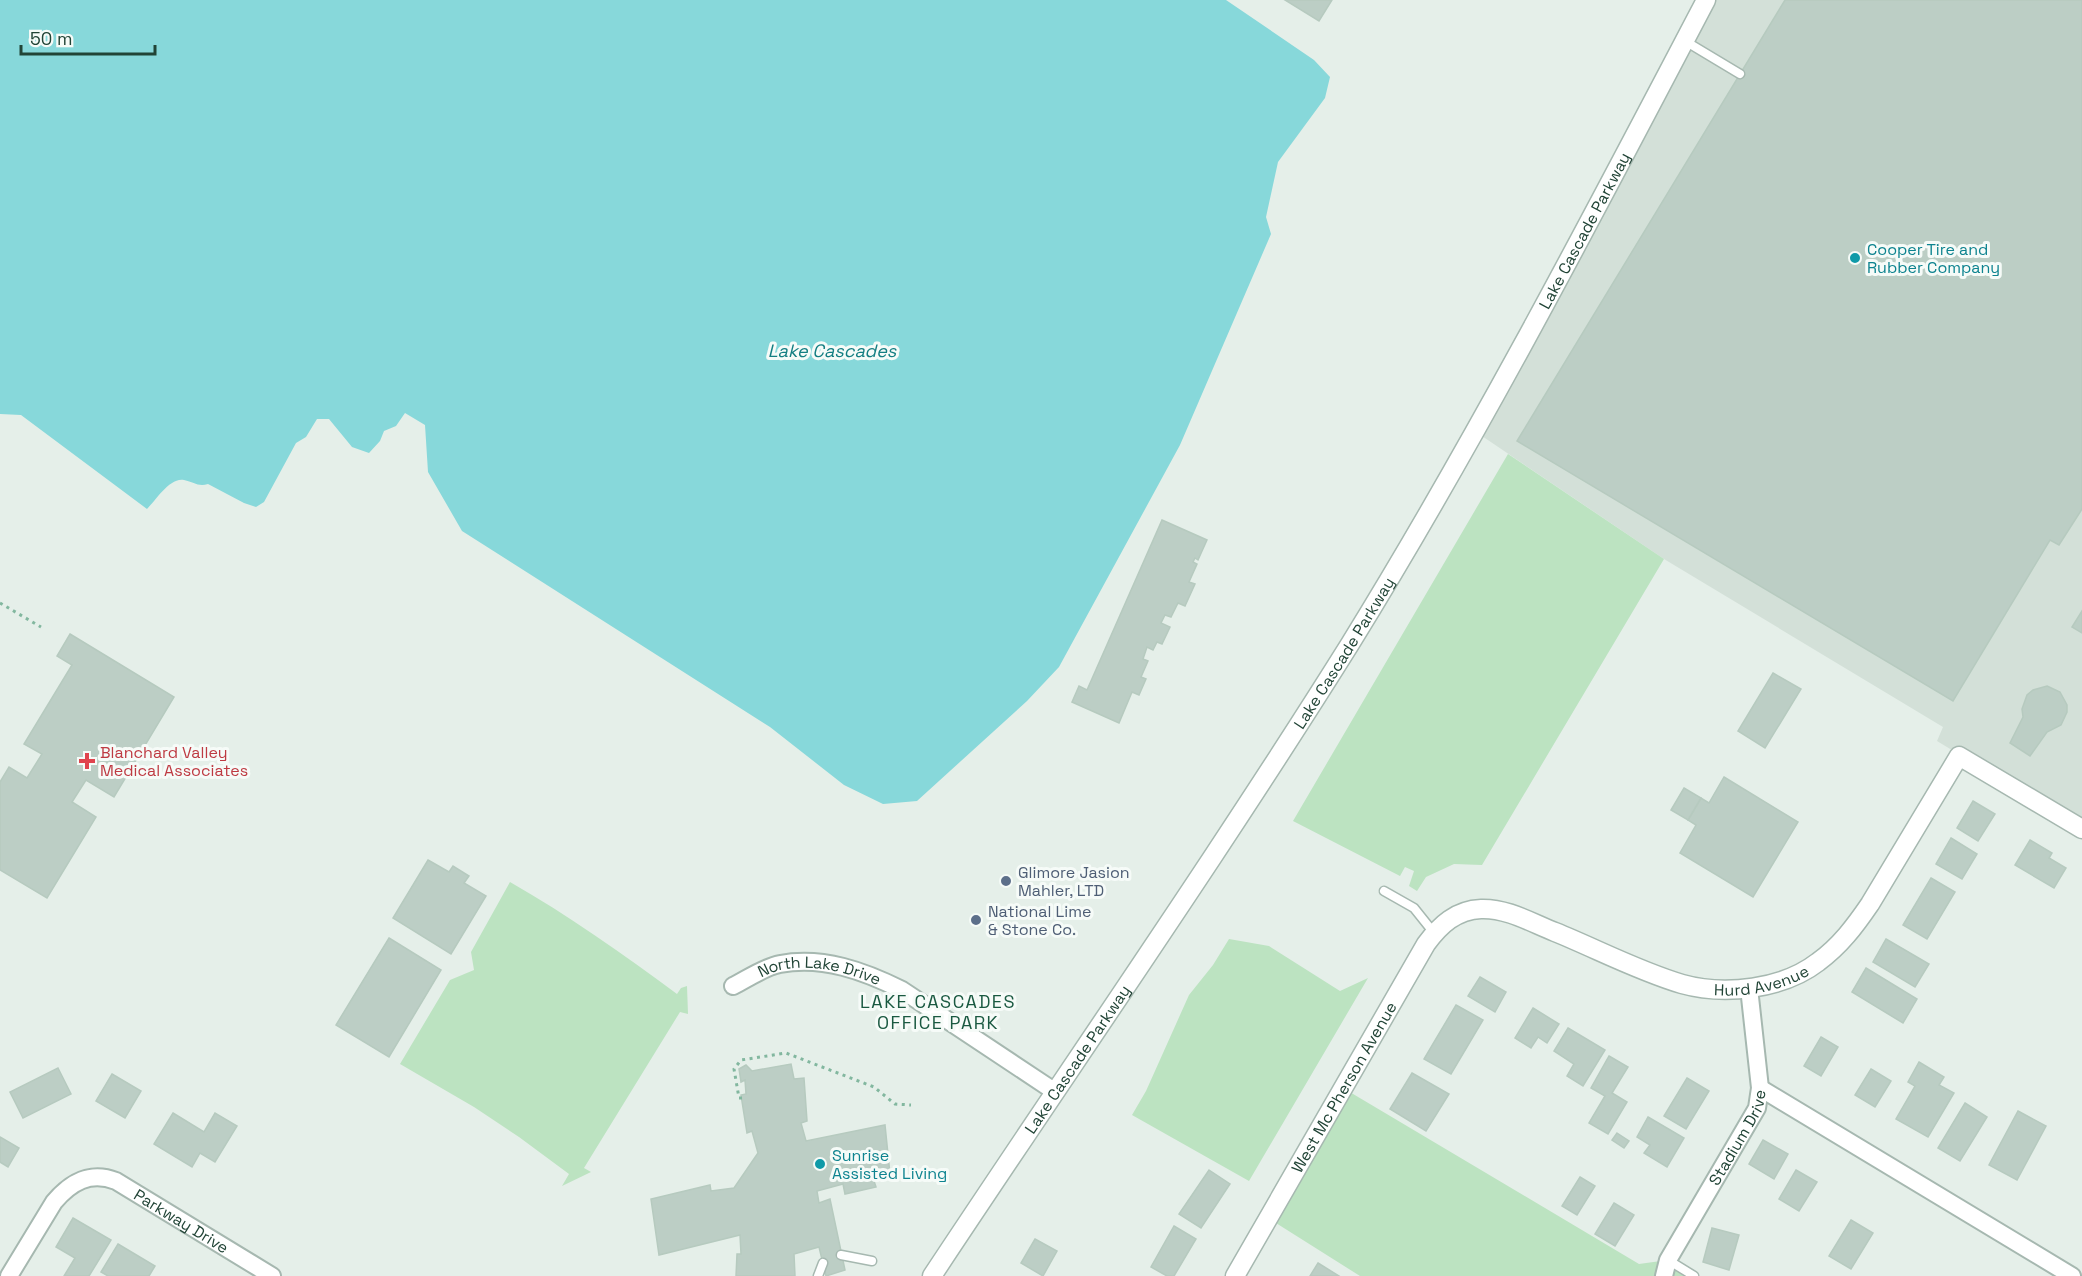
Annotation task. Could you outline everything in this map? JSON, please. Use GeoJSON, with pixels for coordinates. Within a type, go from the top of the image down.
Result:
{"type":"FeatureCollection","features":[{"type":"Feature","properties":{"kind":"street","name":"Lake Cascade Parkway"},"geometry":{"type":"LineString","coordinates":[[932,1276],[1265,777],[1351,641],[1481,422],[1706,0]]}},
{"type":"Feature","properties":{"kind":"street","name":"Hurd Avenue"},"geometry":{"type":"LineString","coordinates":[[1465,912],[1483,909],[1511,914],[1647,971],[1684,984],[1710,989],[1749,988],[1785,979],[1817,963],[1837,946],[1870,904],[1959,756],[2082,829]]}},
{"type":"Feature","properties":{"kind":"street","name":"West Mc Pherson Avenue"},"geometry":{"type":"LineString","coordinates":[[1235,1276],[1434,933],[1444,923],[1465,912]]}},
{"type":"Feature","properties":{"kind":"street","name":"North Lake Drive"},"geometry":{"type":"LineString","coordinates":[[733,986],[778,964],[821,963],[855,969],[902,990],[1054,1091]]}},
{"type":"Feature","properties":{"kind":"street","name":"Stadium Drive"},"geometry":{"type":"LineString","coordinates":[[1666,1268],[1756,1108],[1760,1088],[1749,988]]}},
{"type":"Feature","properties":{"kind":"street"},"geometry":{"type":"LineString","coordinates":[[1760,1088],[2072,1276]]}},
{"type":"Feature","properties":{"kind":"street","name":"Parkway Drive"},"geometry":{"type":"LineString","coordinates":[[9,1276],[61,1193],[75,1183],[88,1178],[104,1176],[116,1181],[272,1276]]}},
{"type":"Feature","properties":{"kind":"lane"},"geometry":{"type":"LineString","coordinates":[[1684,41],[1740,74]]}},
{"type":"Feature","properties":{"kind":"lane"},"geometry":{"type":"LineString","coordinates":[[1384,891],[1414,908],[1434,933]]}},
{"type":"Feature","properties":{"kind":"lane"},"geometry":{"type":"LineString","coordinates":[[841,1255],[872,1261]]}},
{"type":"Feature","properties":{"kind":"lane"},"geometry":{"type":"LineString","coordinates":[[818,1276],[823,1263]]}},
{"type":"Feature","properties":{"kind":"lane"},"geometry":{"type":"LineString","coordinates":[[1666,1268],[1694,1276]]}},
{"type":"Feature","properties":{"kind":"path"},"geometry":{"type":"LineString","coordinates":[[0,603],[41,627]]}},
{"type":"Feature","properties":{"kind":"path"},"geometry":{"type":"LineString","coordinates":[[742,1098],[739,1098],[734,1069],[741,1060],[786,1053],[874,1087],[895,1104],[911,1105]]}},
{"type":"Feature","properties":{"kind":"shaded area","name":"Cooper Tire and Rubber Company"},"geometry":{"type":"Polygon","coordinates":[[[1706,0],[2082,0],[2082,829],[1937,741],[1943,727],[1664,559],[1476,432],[1706,0]]]}},
{"type":"Feature","properties":{"kind":"green space"},"geometry":{"type":"Polygon","coordinates":[[[1508,454],[1664,559],[1482,865],[1454,864],[1426,877],[1417,891],[1409,886],[1414,871],[1405,867],[1400,876],[1293,821],[1508,454]]]}},
{"type":"Feature","properties":{"kind":"green space"},"geometry":{"type":"Polygon","coordinates":[[[510,882],[595,935],[677,994],[681,988],[687,986],[688,1014],[680,1012],[584,1168],[591,1172],[562,1186],[569,1174],[474,1107],[400,1064],[450,980],[474,970],[471,952],[510,882]]]}},
{"type":"Feature","properties":{"kind":"green space"},"geometry":{"type":"Polygon","coordinates":[[[1229,939],[1269,946],[1340,991],[1368,978],[1249,1181],[1132,1115],[1146,1091],[1189,995],[1213,965],[1229,939]]]}},
{"type":"Feature","properties":{"kind":"green space"},"geometry":{"type":"Polygon","coordinates":[[[1343,1088],[1639,1264],[1668,1260],[1694,1276],[1360,1276],[1268,1218],[1343,1088]]]}},
{"type":"Feature","properties":{"kind":"water","name":"Lake Cascades"},"geometry":{"type":"Polygon","coordinates":[[[0,0],[1226,0],[1314,60],[1330,77],[1325,98],[1278,162],[1266,217],[1271,234],[1180,445],[1059,667],[1027,701],[917,801],[883,804],[844,785],[770,727],[462,531],[428,472],[425,425],[405,413],[396,426],[384,431],[380,441],[369,453],[352,447],[329,419],[317,419],[306,437],[296,443],[264,502],[256,507],[208,484],[199,485],[179,480],[169,485],[147,509],[21,415],[0,414],[0,0]]]}},
{"type":"Feature","properties":{"kind":"building"},"geometry":{"type":"Polygon","coordinates":[[[1285,0],[1332,0],[1319,21],[1285,0]]]}},
{"type":"Feature","properties":{"kind":"building","name":"Cooper Tire and Rubber Company"},"geometry":{"type":"Polygon","coordinates":[[[1785,0],[2082,0],[2082,509],[2059,545],[2050,540],[1953,701],[1517,441],[1785,0]]]}},
{"type":"Feature","properties":{"kind":"building"},"geometry":{"type":"Polygon","coordinates":[[[1162,520],[1207,540],[1198,560],[1195,558],[1193,562],[1197,564],[1189,582],[1195,584],[1185,606],[1178,603],[1171,617],[1165,615],[1161,623],[1170,627],[1162,644],[1157,642],[1153,650],[1147,647],[1143,659],[1148,661],[1141,677],[1146,679],[1139,695],[1132,692],[1119,723],[1072,702],[1079,686],[1087,690],[1162,520]]]}},
{"type":"Feature","properties":{"kind":"building"},"geometry":{"type":"Polygon","coordinates":[[[2082,611],[2082,633],[2072,627],[2082,611]]]}},
{"type":"Feature","properties":{"kind":"building","name":"Blanchard Valley Medical Associates"},"geometry":{"type":"Polygon","coordinates":[[[70,634],[174,697],[114,797],[86,780],[72,802],[96,817],[47,898],[0,870],[0,782],[9,767],[27,778],[42,754],[24,744],[72,665],[57,656],[70,634]]]}},
{"type":"Feature","properties":{"kind":"building"},"geometry":{"type":"Polygon","coordinates":[[[1773,673],[1801,689],[1765,748],[1738,731],[1773,673]]]}},
{"type":"Feature","properties":{"kind":"building"},"geometry":{"type":"Polygon","coordinates":[[[2047,686],[2060,692],[2067,705],[2067,712],[2061,725],[2047,732],[2030,756],[2010,743],[2023,717],[2022,709],[2027,695],[2033,690],[2047,686]]]}},
{"type":"Feature","properties":{"kind":"building"},"geometry":{"type":"Polygon","coordinates":[[[1724,777],[1798,822],[1753,897],[1680,853],[1696,825],[1688,820],[1701,798],[1709,803],[1724,777]]]}},
{"type":"Feature","properties":{"kind":"building"},"geometry":{"type":"Polygon","coordinates":[[[1684,788],[1701,798],[1688,820],[1671,810],[1684,788]]]}},
{"type":"Feature","properties":{"kind":"building"},"geometry":{"type":"Polygon","coordinates":[[[1973,801],[1995,814],[1978,841],[1957,828],[1973,801]]]}},
{"type":"Feature","properties":{"kind":"building"},"geometry":{"type":"Polygon","coordinates":[[[1951,838],[1977,854],[1962,879],[1936,864],[1951,838]]]}},
{"type":"Feature","properties":{"kind":"building"},"geometry":{"type":"Polygon","coordinates":[[[2030,840],[2052,853],[2049,858],[2066,868],[2054,888],[2015,865],[2030,840]]]}},
{"type":"Feature","properties":{"kind":"building"},"geometry":{"type":"Polygon","coordinates":[[[428,860],[449,872],[453,866],[469,876],[464,883],[486,896],[451,954],[393,918],[428,860]]]}},
{"type":"Feature","properties":{"kind":"building"},"geometry":{"type":"Polygon","coordinates":[[[1931,878],[1955,892],[1927,939],[1903,925],[1931,878]]]}},
{"type":"Feature","properties":{"kind":"building"},"geometry":{"type":"Polygon","coordinates":[[[389,938],[441,970],[389,1057],[336,1025],[389,938]]]}},
{"type":"Feature","properties":{"kind":"building"},"geometry":{"type":"Polygon","coordinates":[[[1886,939],[1929,964],[1915,987],[1873,962],[1886,939]]]}},
{"type":"Feature","properties":{"kind":"building"},"geometry":{"type":"Polygon","coordinates":[[[1866,968],[1917,999],[1903,1023],[1852,992],[1866,968]]]}},
{"type":"Feature","properties":{"kind":"building"},"geometry":{"type":"Polygon","coordinates":[[[1480,977],[1506,992],[1495,1012],[1468,996],[1480,977]]]}},
{"type":"Feature","properties":{"kind":"building"},"geometry":{"type":"Polygon","coordinates":[[[1456,1005],[1483,1020],[1451,1074],[1424,1059],[1456,1005]]]}},
{"type":"Feature","properties":{"kind":"building"},"geometry":{"type":"Polygon","coordinates":[[[1533,1008],[1559,1024],[1547,1043],[1538,1037],[1531,1048],[1515,1038],[1533,1008]]]}},
{"type":"Feature","properties":{"kind":"building"},"geometry":{"type":"Polygon","coordinates":[[[1568,1028],[1605,1050],[1583,1086],[1567,1076],[1574,1064],[1554,1051],[1568,1028]]]}},
{"type":"Feature","properties":{"kind":"building"},"geometry":{"type":"Polygon","coordinates":[[[1821,1037],[1838,1047],[1821,1076],[1804,1066],[1821,1037]]]}},
{"type":"Feature","properties":{"kind":"building"},"geometry":{"type":"Polygon","coordinates":[[[1609,1056],[1628,1067],[1612,1093],[1627,1102],[1608,1134],[1589,1123],[1605,1096],[1591,1088],[1609,1056]]]}},
{"type":"Feature","properties":{"kind":"building"},"geometry":{"type":"Polygon","coordinates":[[[1919,1062],[1944,1077],[1939,1085],[1954,1093],[1928,1137],[1896,1119],[1915,1086],[1908,1082],[1919,1062]]]}},
{"type":"Feature","properties":{"kind":"building","name":"Sunrise Assisted Living"},"geometry":{"type":"Polygon","coordinates":[[[791,1064],[794,1079],[804,1078],[807,1121],[801,1123],[806,1141],[885,1125],[890,1174],[873,1178],[876,1187],[845,1194],[843,1184],[817,1191],[819,1203],[830,1199],[845,1270],[826,1276],[819,1247],[794,1254],[795,1276],[736,1276],[737,1254],[741,1254],[740,1235],[659,1255],[651,1199],[710,1185],[711,1191],[734,1188],[758,1153],[752,1131],[747,1133],[741,1095],[746,1094],[745,1080],[741,1082],[739,1069],[746,1065],[752,1071],[791,1064]]]}},
{"type":"Feature","properties":{"kind":"building"},"geometry":{"type":"Polygon","coordinates":[[[58,1068],[71,1094],[23,1118],[10,1092],[58,1068]]]}},
{"type":"Feature","properties":{"kind":"building"},"geometry":{"type":"Polygon","coordinates":[[[1871,1069],[1891,1081],[1875,1107],[1855,1095],[1871,1069]]]}},
{"type":"Feature","properties":{"kind":"building"},"geometry":{"type":"Polygon","coordinates":[[[1412,1073],[1449,1094],[1426,1131],[1390,1109],[1412,1073]]]}},
{"type":"Feature","properties":{"kind":"building"},"geometry":{"type":"Polygon","coordinates":[[[112,1074],[141,1091],[125,1118],[96,1101],[112,1074]]]}},
{"type":"Feature","properties":{"kind":"building"},"geometry":{"type":"Polygon","coordinates":[[[1687,1078],[1709,1091],[1686,1129],[1664,1116],[1687,1078]]]}},
{"type":"Feature","properties":{"kind":"building"},"geometry":{"type":"Polygon","coordinates":[[[1965,1103],[1987,1117],[1960,1161],[1938,1148],[1965,1103]]]}},
{"type":"Feature","properties":{"kind":"building"},"geometry":{"type":"Polygon","coordinates":[[[2018,1111],[2046,1126],[2017,1180],[1989,1165],[2018,1111]]]}},
{"type":"Feature","properties":{"kind":"building"},"geometry":{"type":"Polygon","coordinates":[[[173,1113],[204,1132],[215,1113],[237,1126],[215,1162],[200,1153],[192,1167],[154,1144],[173,1113]]]}},
{"type":"Feature","properties":{"kind":"building"},"geometry":{"type":"Polygon","coordinates":[[[1648,1117],[1684,1138],[1667,1167],[1644,1153],[1650,1145],[1637,1137],[1648,1117]]]}},
{"type":"Feature","properties":{"kind":"building"},"geometry":{"type":"Polygon","coordinates":[[[1617,1133],[1629,1141],[1624,1148],[1612,1140],[1617,1133]]]}},
{"type":"Feature","properties":{"kind":"building"},"geometry":{"type":"Polygon","coordinates":[[[0,1137],[19,1148],[8,1167],[0,1162],[0,1137]]]}},
{"type":"Feature","properties":{"kind":"building"},"geometry":{"type":"Polygon","coordinates":[[[1763,1140],[1788,1154],[1774,1179],[1749,1164],[1763,1140]]]}},
{"type":"Feature","properties":{"kind":"building"},"geometry":{"type":"Polygon","coordinates":[[[1209,1170],[1230,1184],[1201,1228],[1179,1214],[1209,1170]]]}},
{"type":"Feature","properties":{"kind":"building"},"geometry":{"type":"Polygon","coordinates":[[[1796,1170],[1817,1182],[1799,1211],[1779,1199],[1796,1170]]]}},
{"type":"Feature","properties":{"kind":"building"},"geometry":{"type":"Polygon","coordinates":[[[1580,1177],[1595,1186],[1577,1215],[1562,1206],[1580,1177]]]}},
{"type":"Feature","properties":{"kind":"building"},"geometry":{"type":"Polygon","coordinates":[[[1614,1203],[1634,1215],[1615,1246],[1595,1234],[1614,1203]]]}},
{"type":"Feature","properties":{"kind":"building"},"geometry":{"type":"Polygon","coordinates":[[[73,1218],[111,1240],[89,1276],[64,1276],[75,1258],[56,1247],[73,1218]]]}},
{"type":"Feature","properties":{"kind":"building"},"geometry":{"type":"Polygon","coordinates":[[[1851,1220],[1873,1233],[1851,1269],[1829,1256],[1851,1220]]]}},
{"type":"Feature","properties":{"kind":"building"},"geometry":{"type":"Polygon","coordinates":[[[1174,1226],[1196,1239],[1174,1276],[1167,1276],[1151,1267],[1174,1226]]]}},
{"type":"Feature","properties":{"kind":"building"},"geometry":{"type":"Polygon","coordinates":[[[1712,1228],[1739,1235],[1729,1270],[1703,1262],[1712,1228]]]}},
{"type":"Feature","properties":{"kind":"building"},"geometry":{"type":"Polygon","coordinates":[[[1035,1239],[1057,1251],[1043,1276],[1021,1263],[1035,1239]]]}},
{"type":"Feature","properties":{"kind":"building"},"geometry":{"type":"Polygon","coordinates":[[[118,1244],[155,1266],[149,1276],[108,1276],[101,1272],[118,1244]]]}},
{"type":"Feature","properties":{"kind":"building"},"geometry":{"type":"Polygon","coordinates":[[[1318,1263],[1339,1276],[1310,1276],[1318,1263]]]}},
{"type":"Feature","properties":{"kind":"place","name":"Cooper Tire and Rubber Company"},"geometry":{"type":"Point","coordinates":[1855,258]}},
{"type":"Feature","properties":{"kind":"place","name":"Blanchard Valley Medical Associates"},"geometry":{"type":"Point","coordinates":[87,761]}},
{"type":"Feature","properties":{"kind":"place","name":"Glimore Jasion Mahler, LTD"},"geometry":{"type":"Point","coordinates":[1006,881]}},
{"type":"Feature","properties":{"kind":"place","name":"National Lime & Stone Co."},"geometry":{"type":"Point","coordinates":[976,920]}},
{"type":"Feature","properties":{"kind":"place","name":"Sunrise Assisted Living"},"geometry":{"type":"Point","coordinates":[820,1164]}},
{"type":"Feature","properties":{"kind":"district","name":"LAKE CASCADES OFFICE PARK"},"geometry":{"type":"Point","coordinates":[938,1012]}}]}
